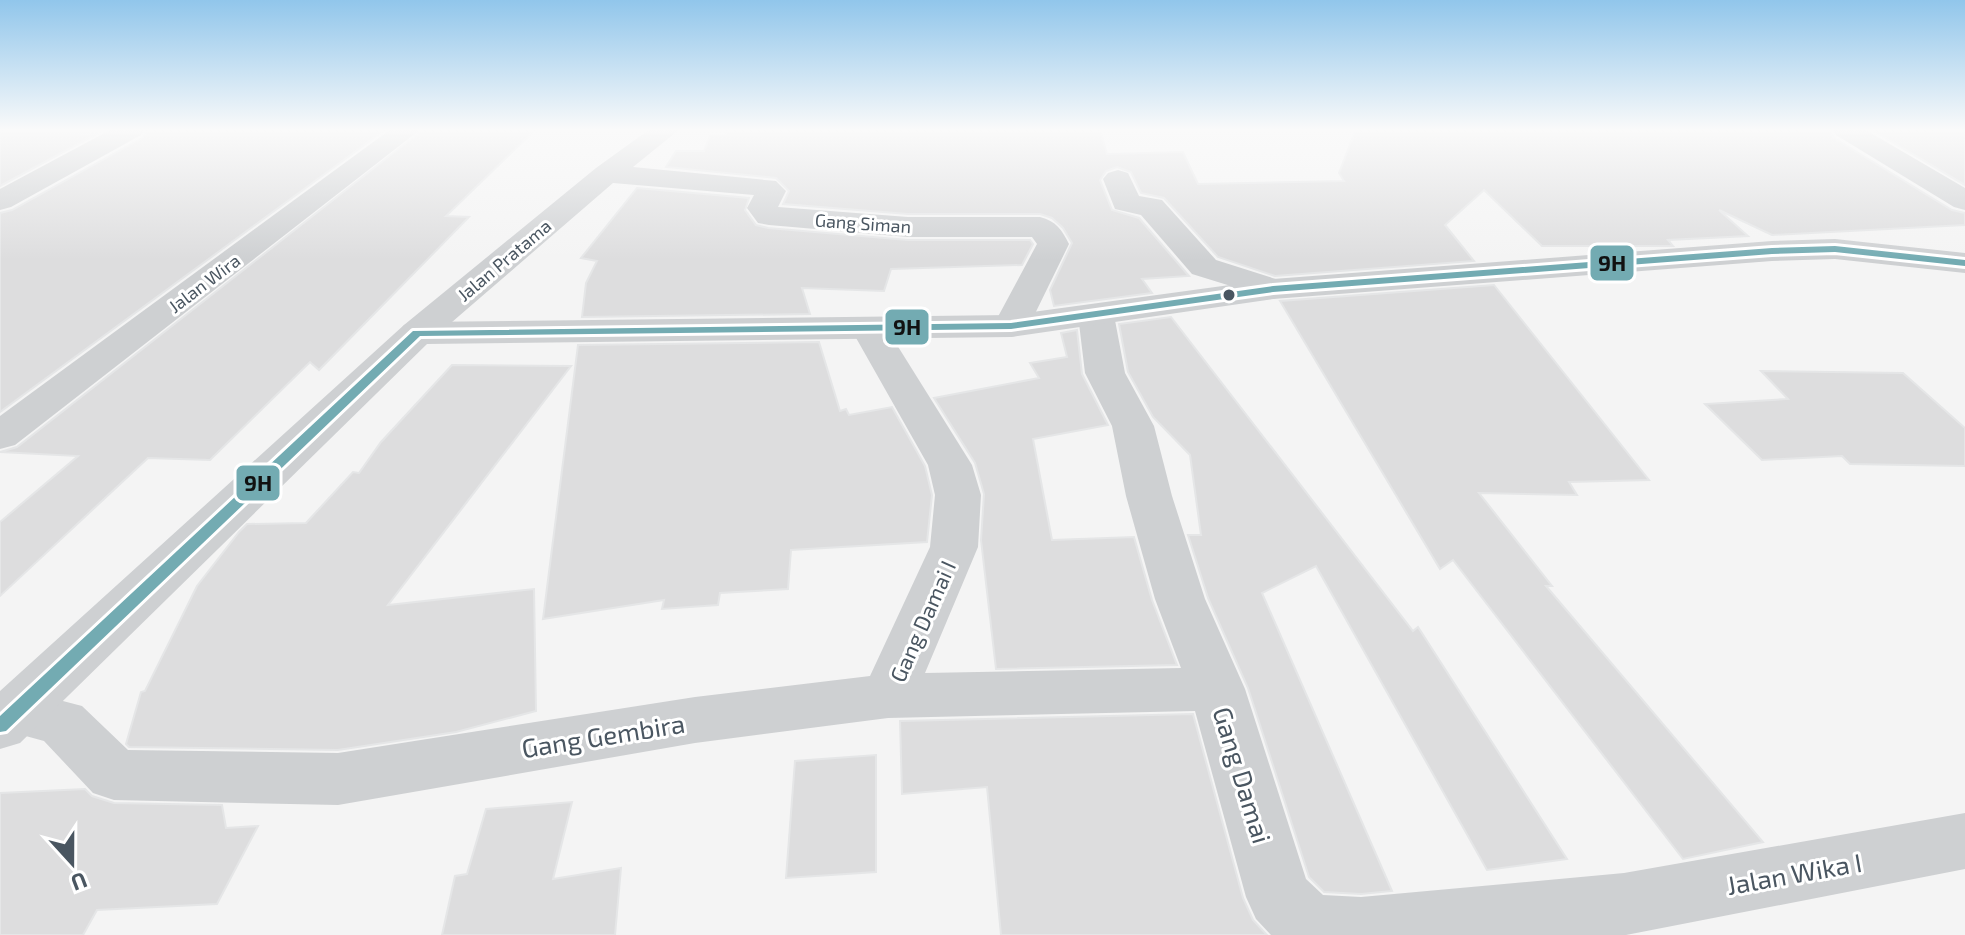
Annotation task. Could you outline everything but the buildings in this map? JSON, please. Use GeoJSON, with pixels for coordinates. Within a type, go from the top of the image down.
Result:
{"type":"FeatureCollection","features":[{"type":"Feature","properties":{"kind":"street"},"geometry":{"type":"LineString","coordinates":[[0,201],[52,173]]}},
{"type":"Feature","properties":{"kind":"street","name":"Jalan Wira"},"geometry":{"type":"LineString","coordinates":[[0,436],[350,173]]}},
{"type":"Feature","properties":{"kind":"street"},"geometry":{"type":"LineString","coordinates":[[1918,173],[1965,201]]}},
{"type":"Feature","properties":{"kind":"street","name":"Gang Siman"},"geometry":{"type":"LineString","coordinates":[[606,174],[765,187],[771,194],[762,208],[769,216],[908,227],[1040,227],[1053,244],[1011,326]]}},
{"type":"Feature","properties":{"kind":"street","name":"Jalan Pratama"},"geometry":{"type":"LineString","coordinates":[[6,719],[417,333],[606,174]]}},
{"type":"Feature","properties":{"kind":"street"},"geometry":{"type":"LineString","coordinates":[[1118,179],[1126,203],[1151,207],[1204,267],[1273,289]]}},
{"type":"Feature","properties":{"kind":"street"},"geometry":{"type":"LineString","coordinates":[[417,333],[1011,326],[1273,289],[1772,251],[1835,249],[1965,263]]}},
{"type":"Feature","properties":{"kind":"street","name":"Gang Damai"},"geometry":{"type":"LineString","coordinates":[[1096,315],[1105,373],[1133,426],[1149,496],[1180,599],[1217,689],[1279,897],[1308,926],[1361,930],[1624,904]]}},
{"type":"Feature","properties":{"kind":"street","name":"Gang Damai I"},"geometry":{"type":"LineString","coordinates":[[869,329],[950,465],[958,495],[954,547],[888,696]]}},
{"type":"Feature","properties":{"kind":"street","name":"Gang Gembira"},"geometry":{"type":"LineString","coordinates":[[6,719],[62,722],[114,775],[338,779],[695,720],[888,696],[1217,689]]}},
{"type":"Feature","properties":{"kind":"street","name":"Jalan Wika I"},"geometry":{"type":"LineString","coordinates":[[1624,904],[1965,841]]}},
{"type":"Feature","properties":{"kind":"transit line","name":"9H"},"geometry":{"type":"LineString","coordinates":[[0,726],[417,333],[1011,326],[1273,289],[1772,251],[1835,249],[1965,263]]}}]}
